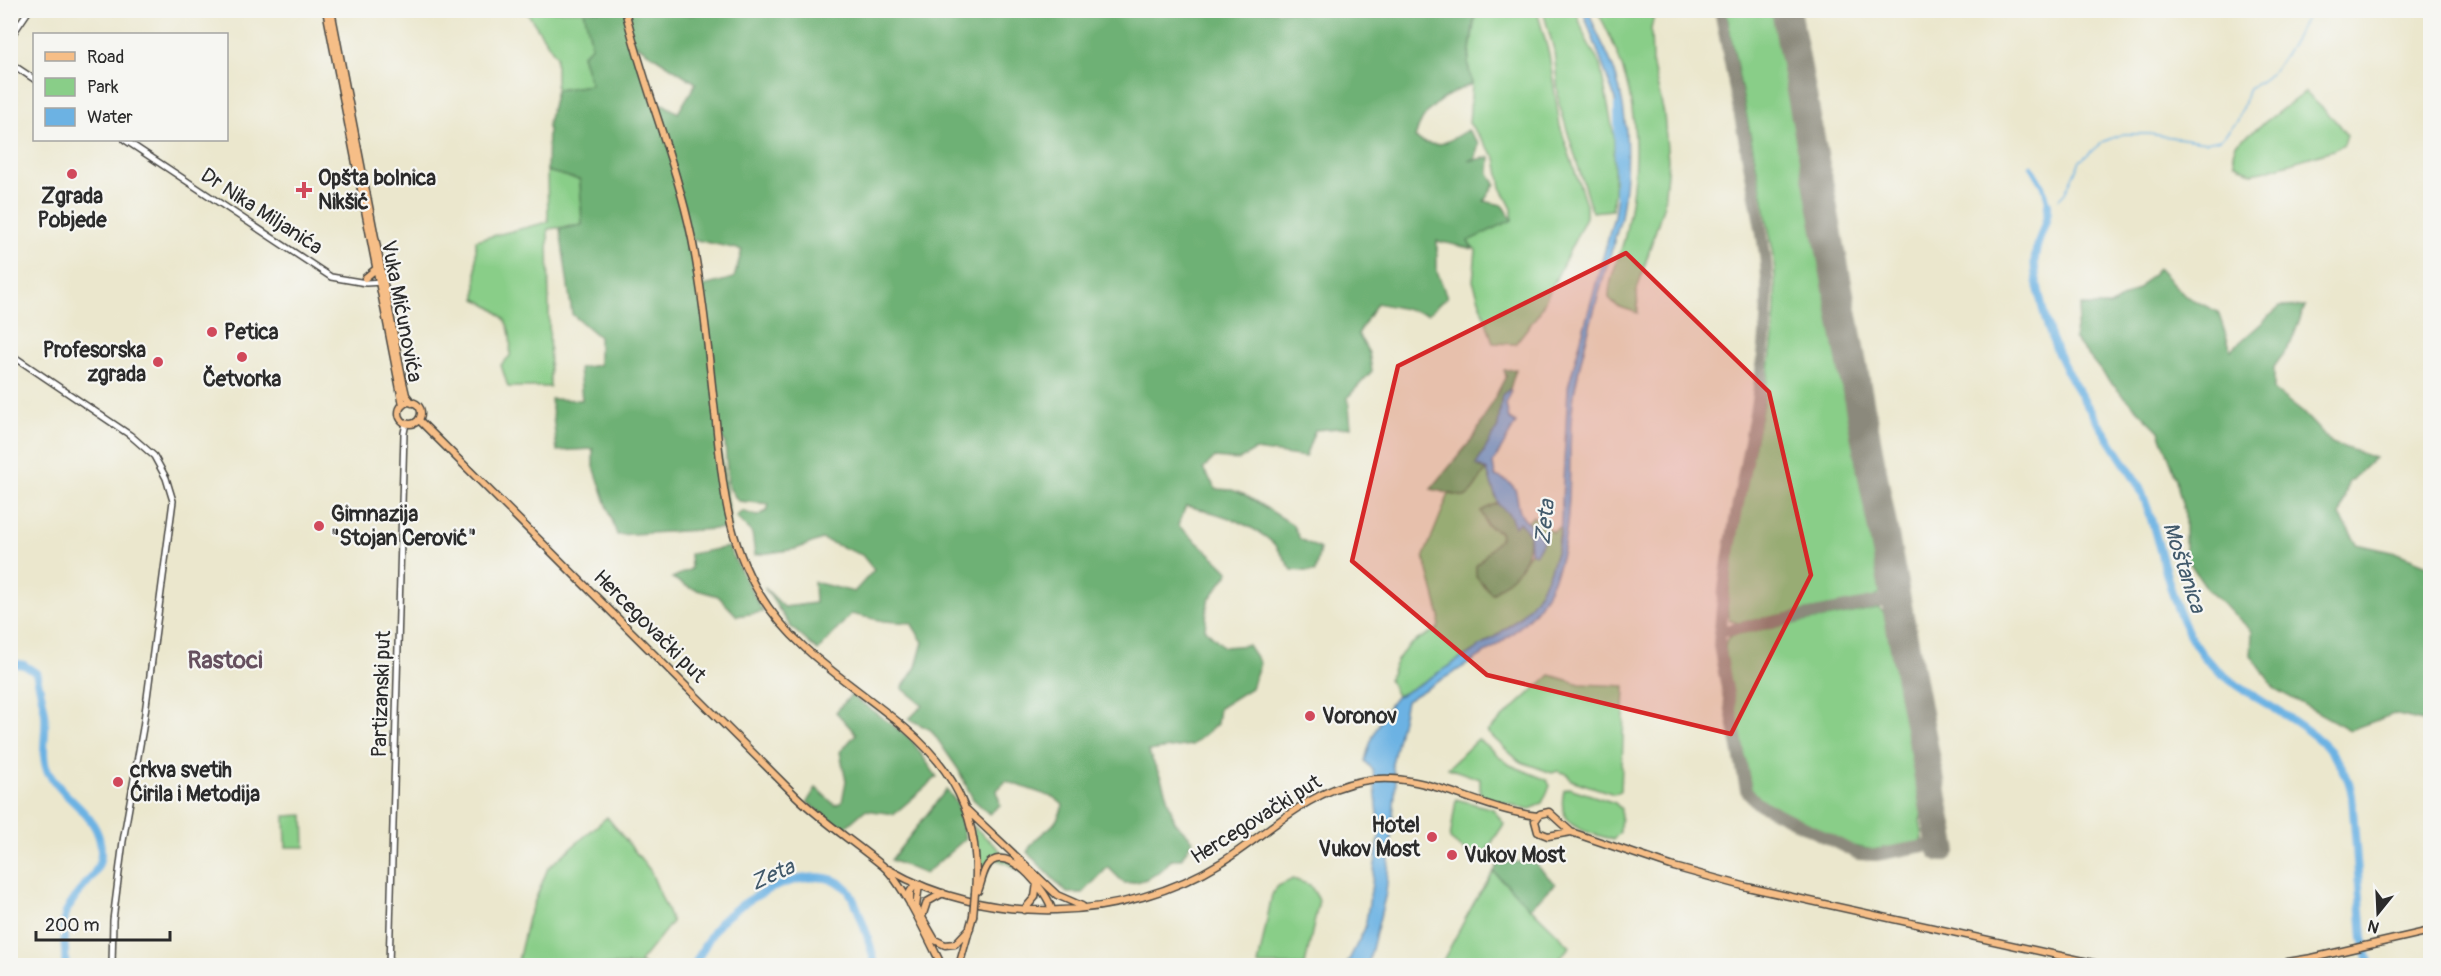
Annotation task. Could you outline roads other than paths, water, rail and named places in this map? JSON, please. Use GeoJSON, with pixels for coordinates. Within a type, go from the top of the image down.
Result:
{"type":"FeatureCollection","features":[{"type":"Feature","properties":{"kind":"main road","name":"Vuka Mićunovića"},"geometry":{"type":"LineString","coordinates":[[324,10],[377,268],[382,280],[406,395],[412,403]]}},
{"type":"Feature","properties":{"kind":"main road","name":"Vuka Mićunovića"},"geometry":{"type":"LineString","coordinates":[[332,10],[403,405]]}},
{"type":"Feature","properties":{"kind":"main road"},"geometry":{"type":"LineString","coordinates":[[625,10],[677,177],[692,239],[703,305],[725,499],[731,528],[743,563],[761,596],[785,628],[812,654],[912,732],[943,770],[964,807],[975,851],[975,893],[973,916],[959,966]]}},
{"type":"Feature","properties":{"kind":"main road"},"geometry":{"type":"LineString","coordinates":[[365,278],[377,268]]}},
{"type":"Feature","properties":{"kind":"main road"},"geometry":{"type":"LineString","coordinates":[[412,403],[420,408],[419,420],[413,424],[406,423],[400,414],[403,405],[412,403]]}},
{"type":"Feature","properties":{"kind":"main road","name":"Hercegovački put"},"geometry":{"type":"LineString","coordinates":[[419,420],[791,792],[861,851],[883,866]]}},
{"type":"Feature","properties":{"kind":"main road","name":"Hercegovački put"},"geometry":{"type":"LineString","coordinates":[[918,884],[963,899],[1024,910],[1086,907],[1152,893],[1199,875],[1241,850],[1313,798],[1355,782],[1380,778],[1432,785],[1518,814]]}},
{"type":"Feature","properties":{"kind":"main road"},"geometry":{"type":"LineString","coordinates":[[964,807],[1057,896],[1086,907]]}},
{"type":"Feature","properties":{"kind":"main road"},"geometry":{"type":"LineString","coordinates":[[1518,814],[1538,816],[1549,812],[1571,832],[1677,868],[1747,887],[2107,966]]}},
{"type":"Feature","properties":{"kind":"main road"},"geometry":{"type":"LineString","coordinates":[[1518,814],[1535,825],[1542,835],[1571,832]]}},
{"type":"Feature","properties":{"kind":"main road"},"geometry":{"type":"LineString","coordinates":[[1535,825],[1538,816]]}},
{"type":"Feature","properties":{"kind":"main road"},"geometry":{"type":"LineString","coordinates":[[1555,833],[1559,822]]}},
{"type":"Feature","properties":{"kind":"main road"},"geometry":{"type":"LineString","coordinates":[[975,893],[987,866],[1000,858],[1011,861],[1037,883],[1048,896],[1052,910]]}},
{"type":"Feature","properties":{"kind":"main road"},"geometry":{"type":"LineString","coordinates":[[883,866],[918,884]]}},
{"type":"Feature","properties":{"kind":"main road"},"geometry":{"type":"LineString","coordinates":[[883,866],[911,908],[942,966]]}},
{"type":"Feature","properties":{"kind":"main road"},"geometry":{"type":"LineString","coordinates":[[1024,910],[1035,897],[1037,883]]}},
{"type":"Feature","properties":{"kind":"main road"},"geometry":{"type":"LineString","coordinates":[[918,884],[916,905],[935,940],[945,945],[958,942],[970,928]]}},
{"type":"Feature","properties":{"kind":"main road"},"geometry":{"type":"LineString","coordinates":[[911,908],[910,893],[918,884]]}},
{"type":"Feature","properties":{"kind":"main road"},"geometry":{"type":"LineString","coordinates":[[922,919],[922,910],[927,902],[944,893]]}},
{"type":"Feature","properties":{"kind":"main road"},"geometry":{"type":"LineString","coordinates":[[1052,910],[1057,896]]}},
{"type":"Feature","properties":{"kind":"main road"},"geometry":{"type":"LineString","coordinates":[[2263,966],[2430,931]]}},
{"type":"Feature","properties":{"kind":"street"},"geometry":{"type":"LineString","coordinates":[[10,38],[29,10]]}},
{"type":"Feature","properties":{"kind":"street"},"geometry":{"type":"LineString","coordinates":[[10,63],[33,78]]}},
{"type":"Feature","properties":{"kind":"street","name":"Dr Nika Miljanića"},"geometry":{"type":"LineString","coordinates":[[127,141],[331,277],[356,281],[382,280]]}},
{"type":"Feature","properties":{"kind":"street"},"geometry":{"type":"LineString","coordinates":[[356,281],[365,278],[382,280]]}},
{"type":"Feature","properties":{"kind":"street"},"geometry":{"type":"LineString","coordinates":[[10,354],[129,435],[154,456],[166,478],[173,501],[143,728],[113,920],[112,966]]}},
{"type":"Feature","properties":{"kind":"street","name":"Partizanski put"},"geometry":{"type":"LineString","coordinates":[[389,966],[406,423]]}},
{"type":"Feature","properties":{"kind":"water"},"geometry":{"type":"Polygon","coordinates":[[[1583,11],[1589,11],[1614,70],[1623,106],[1627,162],[1621,217],[1591,321],[1576,384],[1570,440],[1567,526],[1562,553],[1553,580],[1539,606],[1527,620],[1496,646],[1406,701],[1392,764],[1396,783],[1386,893],[1368,965],[1346,966],[1365,928],[1380,832],[1373,770],[1365,761],[1377,727],[1396,697],[1421,684],[1498,635],[1525,611],[1545,581],[1560,537],[1568,387],[1614,216],[1620,173],[1620,125],[1614,96],[1583,11]]]}},
{"type":"Feature","properties":{"kind":"water"},"geometry":{"type":"Polygon","coordinates":[[[1510,389],[1511,393],[1506,404],[1509,419],[1516,423],[1493,463],[1495,476],[1515,488],[1522,516],[1542,538],[1543,542],[1536,554],[1530,552],[1529,533],[1519,522],[1515,527],[1510,515],[1498,504],[1487,470],[1476,465],[1498,427],[1502,395],[1510,389]]]}},
{"type":"Feature","properties":{"kind":"waterway","name":"Moštanica"},"geometry":{"type":"LineString","coordinates":[[2059,199],[2065,193],[2080,161],[2102,142],[2123,134],[2149,134],[2206,142],[2220,139],[2237,122],[2249,88],[2260,82],[2278,65],[2311,10]]}},
{"type":"Feature","properties":{"kind":"waterway","name":"Zeta"},"geometry":{"type":"LineString","coordinates":[[1618,106],[1619,195]]}},
{"type":"Feature","properties":{"kind":"waterway"},"geometry":{"type":"LineString","coordinates":[[2031,166],[2043,186],[2048,204]]}},
{"type":"Feature","properties":{"kind":"waterway","name":"Moštanica"},"geometry":{"type":"LineString","coordinates":[[2048,204],[2047,218],[2036,250],[2035,263],[2047,326],[2072,381],[2139,487],[2149,513],[2173,596],[2190,636],[2202,654],[2220,672],[2311,733],[2330,751],[2344,771],[2352,796],[2363,938],[2370,966]]}},
{"type":"Feature","properties":{"kind":"waterway"},"geometry":{"type":"LineString","coordinates":[[10,663],[24,665],[36,673],[45,713],[44,759],[48,772],[63,792],[89,818],[100,840],[100,862],[73,900],[65,916],[65,966]]}},
{"type":"Feature","properties":{"kind":"waterway","name":"Zeta"},"geometry":{"type":"LineString","coordinates":[[694,966],[717,926],[742,905],[779,885],[798,879],[817,877],[834,880],[847,889],[851,895],[864,925],[875,966]]}},
{"type":"Feature","properties":{"kind":"waterway"},"geometry":{"type":"LineString","coordinates":[[10,952],[14,966]]}},
{"type":"Feature","properties":{"kind":"place","name":"Zgrada Pobjede"},"geometry":{"type":"Point","coordinates":[72,174]}},
{"type":"Feature","properties":{"kind":"place","name":"Opšta bolnica Nikšić"},"geometry":{"type":"Point","coordinates":[304,190]}},
{"type":"Feature","properties":{"kind":"place","name":"Petica"},"geometry":{"type":"Point","coordinates":[212,332]}},
{"type":"Feature","properties":{"kind":"place","name":"Četvorka"},"geometry":{"type":"Point","coordinates":[242,357]}},
{"type":"Feature","properties":{"kind":"place","name":"Profesorska zgrada"},"geometry":{"type":"Point","coordinates":[158,362]}},
{"type":"Feature","properties":{"kind":"place","name":"Gimnazija \"Stojan Cerović\""},"geometry":{"type":"Point","coordinates":[319,526]}},
{"type":"Feature","properties":{"kind":"place","name":"Voronov"},"geometry":{"type":"Point","coordinates":[1310,716]}},
{"type":"Feature","properties":{"kind":"place","name":"crkva svetih Ćirila i Metodija"},"geometry":{"type":"Point","coordinates":[118,782]}},
{"type":"Feature","properties":{"kind":"place","name":"Hotel Vukov Most"},"geometry":{"type":"Point","coordinates":[1432,837]}},
{"type":"Feature","properties":{"kind":"place","name":"Vukov Most"},"geometry":{"type":"Point","coordinates":[1452,855]}},
{"type":"Feature","properties":{"kind":"district","name":"Rastoci"},"geometry":{"type":"Point","coordinates":[225,660]}}]}
